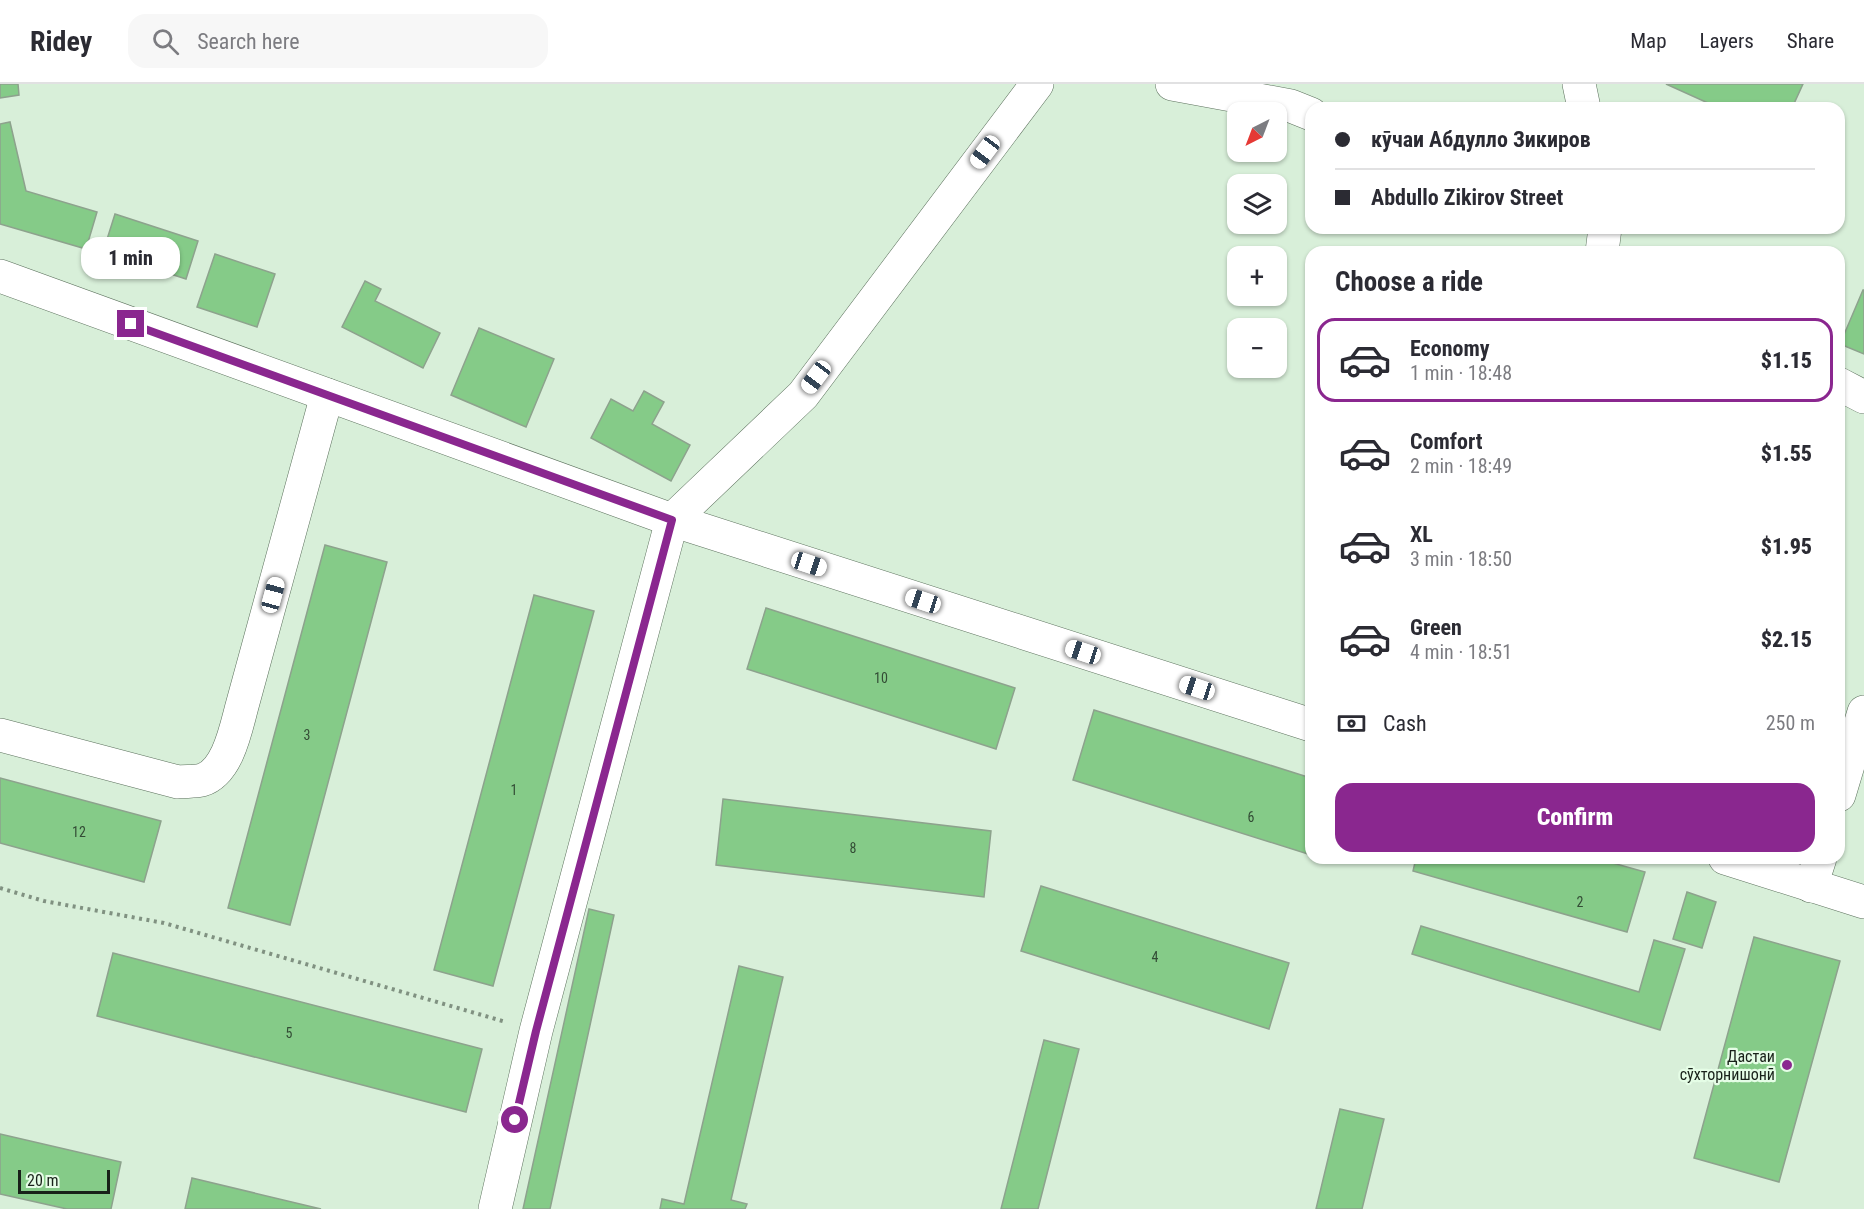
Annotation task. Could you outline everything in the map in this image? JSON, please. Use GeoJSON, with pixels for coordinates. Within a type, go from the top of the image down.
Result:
{"type":"FeatureCollection","features":[{"type":"Feature","properties":{"kind":"street"},"geometry":{"type":"LineString","coordinates":[[495,1209],[536,1031],[672,520],[803,395],[1037,84]]}},
{"type":"Feature","properties":{"kind":"street"},"geometry":{"type":"LineString","coordinates":[[1172,84],[1291,106],[1305,112]]}},
{"type":"Feature","properties":{"kind":"street"},"geometry":{"type":"LineString","coordinates":[[1579,84],[1583,102]]}},
{"type":"Feature","properties":{"kind":"street"},"geometry":{"type":"LineString","coordinates":[[0,276],[672,520],[1305,723]]}},
{"type":"Feature","properties":{"kind":"street"},"geometry":{"type":"LineString","coordinates":[[1845,387],[1864,397]]}},
{"type":"Feature","properties":{"kind":"street"},"geometry":{"type":"LineString","coordinates":[[0,735],[178,782],[204,779],[217,770],[228,752],[242,706],[327,395]]}},
{"type":"Feature","properties":{"kind":"street"},"geometry":{"type":"LineString","coordinates":[[1845,775],[1864,712]]}},
{"type":"Feature","properties":{"kind":"street"},"geometry":{"type":"LineString","coordinates":[[1764,864],[1816,872],[1864,902]]}},
{"type":"Feature","properties":{"kind":"path"},"geometry":{"type":"LineString","coordinates":[[0,888],[44,901],[164,923],[536,1031]]}},
{"type":"Feature","properties":{"kind":"building"},"geometry":{"type":"Polygon","coordinates":[[[0,84],[18,84],[19,95],[0,98],[0,84]]]}},
{"type":"Feature","properties":{"kind":"building"},"geometry":{"type":"Polygon","coordinates":[[[1666,84],[1803,84],[1795,102],[1706,102],[1666,84]]]}},
{"type":"Feature","properties":{"kind":"building"},"geometry":{"type":"Polygon","coordinates":[[[10,122],[26,191],[97,212],[86,249],[0,224],[0,124],[10,122]]]}},
{"type":"Feature","properties":{"kind":"building"},"geometry":{"type":"Polygon","coordinates":[[[115,214],[198,241],[186,279],[103,252],[115,214]]]}},
{"type":"Feature","properties":{"kind":"building"},"geometry":{"type":"Polygon","coordinates":[[[215,254],[275,274],[257,327],[197,307],[215,254]]]}},
{"type":"Feature","properties":{"kind":"building"},"geometry":{"type":"Polygon","coordinates":[[[365,281],[381,289],[375,301],[440,333],[423,368],[342,327],[365,281]]]}},
{"type":"Feature","properties":{"kind":"building"},"geometry":{"type":"Polygon","coordinates":[[[1864,290],[1864,354],[1845,346],[1845,332],[1864,290]]]}},
{"type":"Feature","properties":{"kind":"building"},"geometry":{"type":"Polygon","coordinates":[[[479,328],[554,359],[526,427],[451,395],[479,328]]]}},
{"type":"Feature","properties":{"kind":"building"},"geometry":{"type":"Polygon","coordinates":[[[644,391],[664,402],[652,424],[690,445],[671,481],[591,438],[611,399],[633,411],[644,391]]]}},
{"type":"Feature","properties":{"kind":"building"},"geometry":{"type":"Polygon","coordinates":[[[325,545],[387,562],[290,925],[228,908],[325,545]]]}},
{"type":"Feature","properties":{"kind":"building"},"geometry":{"type":"Polygon","coordinates":[[[534,595],[594,611],[493,986],[434,970],[534,595]]]}},
{"type":"Feature","properties":{"kind":"building"},"geometry":{"type":"Polygon","coordinates":[[[766,608],[1015,688],[996,749],[747,669],[766,608]]]}},
{"type":"Feature","properties":{"kind":"building"},"geometry":{"type":"Polygon","coordinates":[[[1094,710],[1305,776],[1305,853],[1073,780],[1094,710]]]}},
{"type":"Feature","properties":{"kind":"building"},"geometry":{"type":"Polygon","coordinates":[[[0,778],[161,821],[144,882],[0,843],[0,778]]]}},
{"type":"Feature","properties":{"kind":"building"},"geometry":{"type":"Polygon","coordinates":[[[723,799],[991,831],[984,897],[716,865],[723,799]]]}},
{"type":"Feature","properties":{"kind":"building"},"geometry":{"type":"Polygon","coordinates":[[[1415,864],[1616,864],[1645,872],[1627,932],[1413,871],[1415,864]]]}},
{"type":"Feature","properties":{"kind":"building"},"geometry":{"type":"Polygon","coordinates":[[[1041,886],[1289,963],[1269,1029],[1021,951],[1041,886]]]}},
{"type":"Feature","properties":{"kind":"building"},"geometry":{"type":"Polygon","coordinates":[[[1687,892],[1716,902],[1702,948],[1673,939],[1687,892]]]}},
{"type":"Feature","properties":{"kind":"building"},"geometry":{"type":"Polygon","coordinates":[[[589,909],[614,915],[550,1209],[523,1209],[589,909]]]}},
{"type":"Feature","properties":{"kind":"building"},"geometry":{"type":"Polygon","coordinates":[[[1421,926],[1639,992],[1654,940],[1685,949],[1660,1030],[1412,954],[1421,926]]]}},
{"type":"Feature","properties":{"kind":"building"},"geometry":{"type":"Polygon","coordinates":[[[1754,937],[1840,961],[1779,1182],[1694,1158],[1754,937]]]}},
{"type":"Feature","properties":{"kind":"building"},"geometry":{"type":"Polygon","coordinates":[[[113,953],[482,1049],[466,1112],[97,1016],[113,953]]]}},
{"type":"Feature","properties":{"kind":"building"},"geometry":{"type":"Polygon","coordinates":[[[739,966],[783,977],[731,1200],[747,1204],[745,1209],[660,1209],[662,1199],[684,1204],[739,966]]]}},
{"type":"Feature","properties":{"kind":"building"},"geometry":{"type":"Polygon","coordinates":[[[1044,1040],[1079,1049],[1038,1209],[1001,1209],[1044,1040]]]}},
{"type":"Feature","properties":{"kind":"building"},"geometry":{"type":"Polygon","coordinates":[[[1340,1109],[1384,1119],[1362,1209],[1316,1209],[1340,1109]]]}},
{"type":"Feature","properties":{"kind":"building"},"geometry":{"type":"Polygon","coordinates":[[[0,1134],[121,1162],[111,1209],[67,1209],[0,1194],[0,1134]]]}},
{"type":"Feature","properties":{"kind":"building"},"geometry":{"type":"Polygon","coordinates":[[[192,1178],[321,1209],[185,1209],[192,1178]]]}},
{"type":"Feature","properties":{"kind":"place","name":"Дастаи сӯхторнишонӣ"},"geometry":{"type":"Point","coordinates":[1787,1065]}},
{"type":"Feature","properties":{"kind":"route"},"geometry":{"type":"LineString","coordinates":[[131,324],[672,520],[536,1031],[515,1120]]}}]}
